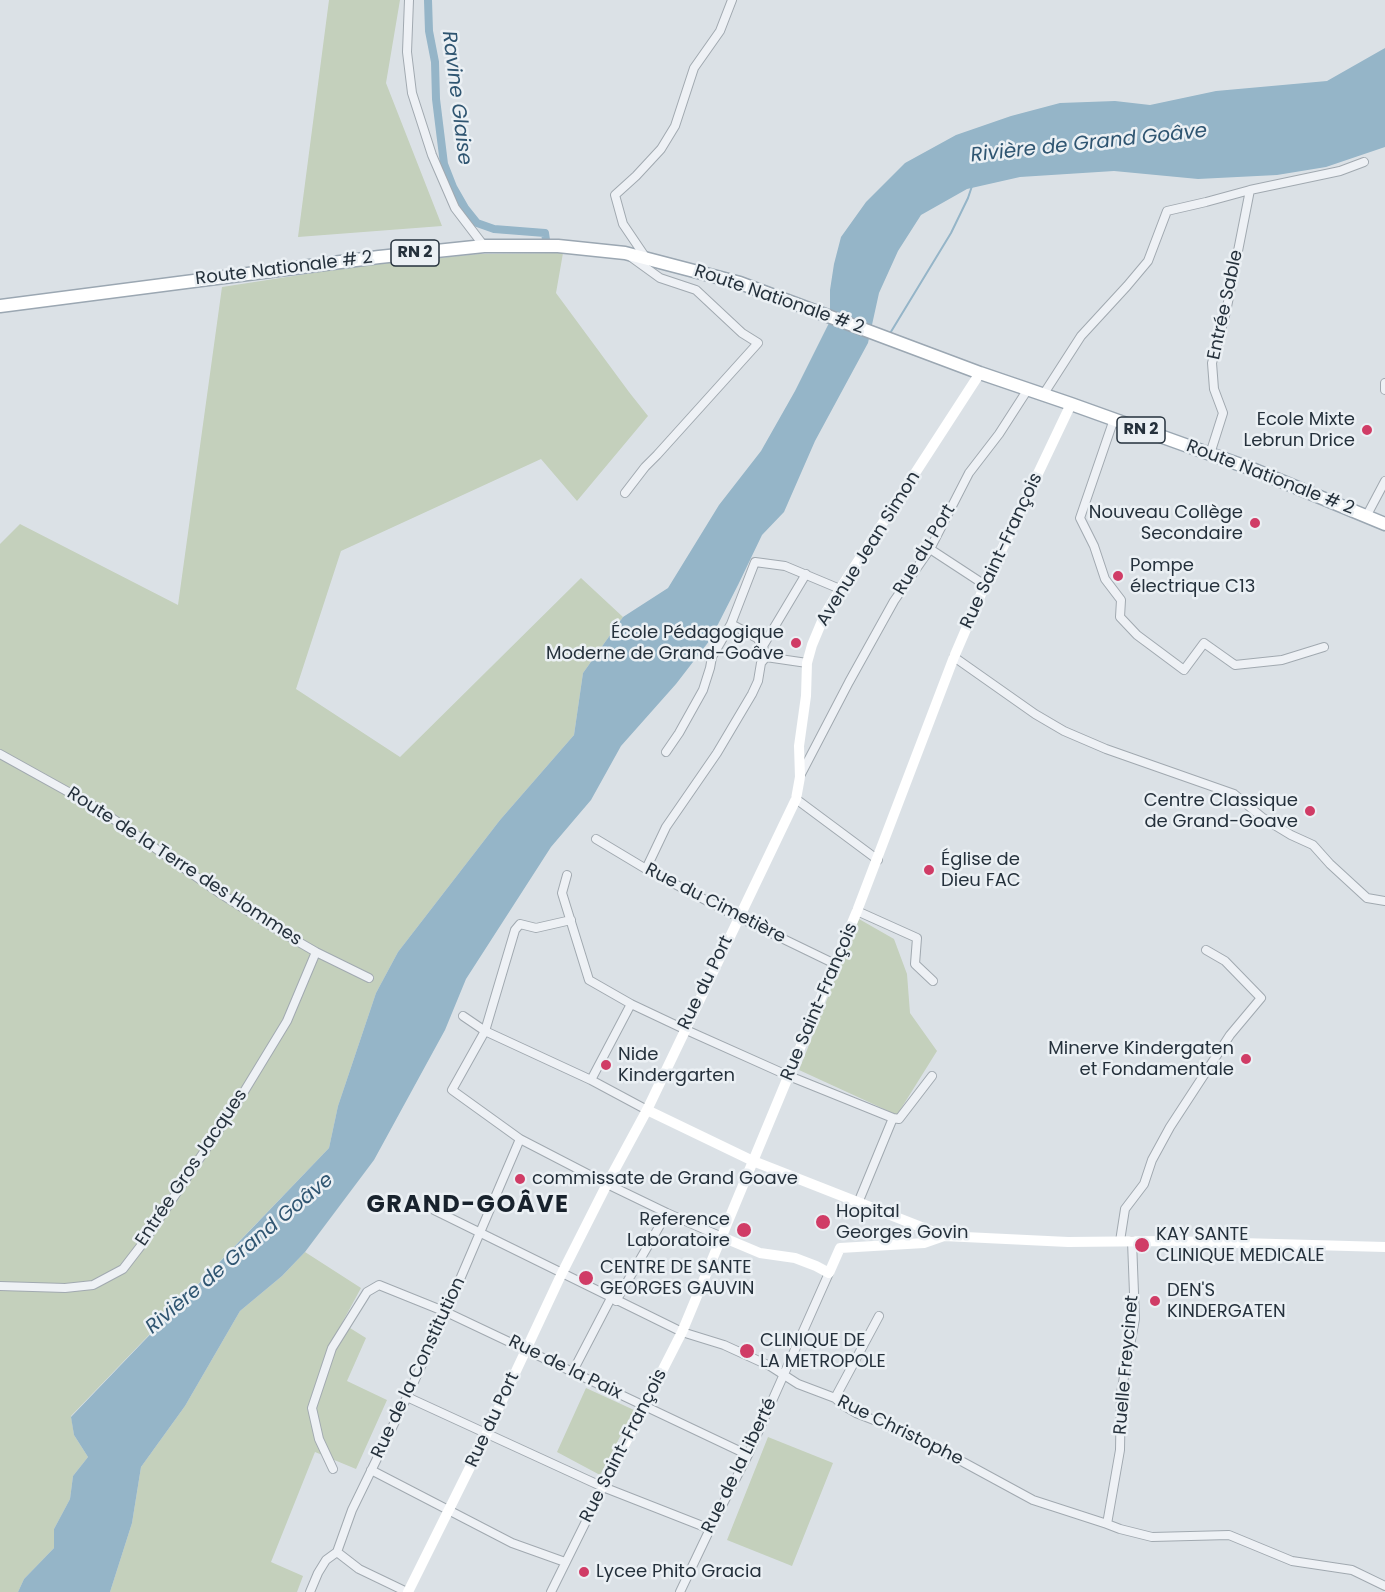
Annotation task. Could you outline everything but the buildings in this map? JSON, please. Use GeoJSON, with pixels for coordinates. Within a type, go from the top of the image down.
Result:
{"type":"FeatureCollection","features":[{"type":"Feature","properties":{"kind":"main road","name":"Route Nationale # 2"},"geometry":{"type":"LineString","coordinates":[[0,306],[379,257],[484,246],[558,246],[625,253],[740,284],[980,373],[1252,469],[1385,524]]}},
{"type":"Feature","properties":{"kind":"street"},"geometry":{"type":"LineString","coordinates":[[409,0],[407,52],[412,93],[432,155],[454,208],[484,246]]}},
{"type":"Feature","properties":{"kind":"street"},"geometry":{"type":"LineString","coordinates":[[646,258],[623,224],[615,195],[636,177],[661,149],[675,126],[694,68],[720,31],[732,0]]}},
{"type":"Feature","properties":{"kind":"street"},"geometry":{"type":"LineString","coordinates":[[1043,395],[1081,336],[1148,261],[1167,211],[1340,171],[1364,162]]}},
{"type":"Feature","properties":{"kind":"street","name":"Entrée Sable"},"geometry":{"type":"LineString","coordinates":[[1210,454],[1223,413],[1214,389],[1212,363],[1226,312],[1250,190]]}},
{"type":"Feature","properties":{"kind":"street"},"geometry":{"type":"LineString","coordinates":[[625,253],[660,278],[696,290],[742,333],[758,343],[639,473],[625,493]]}},
{"type":"Feature","properties":{"kind":"street","name":"Avenue Jean Simon"},"geometry":{"type":"LineString","coordinates":[[800,777],[799,746],[806,696],[807,663],[825,614],[980,373]]}},
{"type":"Feature","properties":{"kind":"street"},"geometry":{"type":"LineString","coordinates":[[1385,383],[1385,390]]}},
{"type":"Feature","properties":{"kind":"street","name":"Rue du Port"},"geometry":{"type":"LineString","coordinates":[[408,1592],[487,1433],[562,1273],[646,1110],[796,800],[800,777],[894,601],[930,549],[969,472],[999,434],[1028,389]]}},
{"type":"Feature","properties":{"kind":"street","name":"Rue Saint-François"},"geometry":{"type":"LineString","coordinates":[[551,1592],[682,1332],[878,860],[954,657],[985,585],[1071,404]]}},
{"type":"Feature","properties":{"kind":"street"},"geometry":{"type":"LineString","coordinates":[[1114,420],[1080,518],[1094,546],[1106,579],[1121,600],[1120,617],[1137,636],[1184,670],[1204,643],[1235,665],[1282,660],[1324,647]]}},
{"type":"Feature","properties":{"kind":"street"},"geometry":{"type":"LineString","coordinates":[[1367,515],[1385,481]]}},
{"type":"Feature","properties":{"kind":"street"},"geometry":{"type":"LineString","coordinates":[[930,549],[985,585]]}},
{"type":"Feature","properties":{"kind":"street"},"geometry":{"type":"LineString","coordinates":[[666,752],[703,690],[712,657],[731,624],[755,562],[785,566],[840,589]]}},
{"type":"Feature","properties":{"kind":"street"},"geometry":{"type":"LineString","coordinates":[[763,646],[806,574]]}},
{"type":"Feature","properties":{"kind":"street"},"geometry":{"type":"LineString","coordinates":[[731,624],[757,638],[763,646],[766,657]]}},
{"type":"Feature","properties":{"kind":"street"},"geometry":{"type":"LineString","coordinates":[[766,657],[807,663]]}},
{"type":"Feature","properties":{"kind":"street"},"geometry":{"type":"LineString","coordinates":[[646,869],[666,827],[725,740],[752,694],[758,681],[761,663],[766,657]]}},
{"type":"Feature","properties":{"kind":"street"},"geometry":{"type":"LineString","coordinates":[[954,657],[1035,714],[1064,731],[1234,794],[1263,818],[1291,835],[1314,845],[1330,864],[1367,898],[1385,901]]}},
{"type":"Feature","properties":{"kind":"street","name":"Route de la Terre des Hommes"},"geometry":{"type":"LineString","coordinates":[[0,754],[99,809],[218,892],[278,930],[369,978]]}},
{"type":"Feature","properties":{"kind":"street"},"geometry":{"type":"LineString","coordinates":[[796,800],[878,860]]}},
{"type":"Feature","properties":{"kind":"street","name":"Rue du Cimetière"},"geometry":{"type":"LineString","coordinates":[[596,839],[646,869],[835,964]]}},
{"type":"Feature","properties":{"kind":"street"},"geometry":{"type":"LineString","coordinates":[[567,875],[562,893],[589,980],[631,1004],[789,1076],[893,1118],[899,1119],[932,1076]]}},
{"type":"Feature","properties":{"kind":"street"},"geometry":{"type":"LineString","coordinates":[[857,911],[917,938],[915,964],[933,981]]}},
{"type":"Feature","properties":{"kind":"street"},"geometry":{"type":"LineString","coordinates":[[571,920],[536,928],[520,924],[514,930],[485,1030],[452,1090],[520,1139],[667,1213],[760,1253],[795,1258],[829,1273],[840,1248],[924,1244],[944,1236]]}},
{"type":"Feature","properties":{"kind":"street"},"geometry":{"type":"LineString","coordinates":[[1120,1241],[1125,1209],[1144,1184],[1152,1160],[1170,1127],[1230,1035],[1261,998],[1225,961],[1206,950]]}},
{"type":"Feature","properties":{"kind":"street","name":"Entrée Gros Jacques"},"geometry":{"type":"LineString","coordinates":[[0,1286],[64,1288],[93,1285],[123,1269],[143,1243],[242,1095],[287,1021],[316,952]]}},
{"type":"Feature","properties":{"kind":"street"},"geometry":{"type":"LineString","coordinates":[[591,1080],[631,1004]]}},
{"type":"Feature","properties":{"kind":"street"},"geometry":{"type":"LineString","coordinates":[[463,1016],[485,1030],[753,1161],[944,1236],[1068,1242],[1132,1241],[1385,1246]]}},
{"type":"Feature","properties":{"kind":"street"},"geometry":{"type":"LineString","coordinates":[[858,1203],[893,1118]]}},
{"type":"Feature","properties":{"kind":"street","name":"Rue de la Constitution"},"geometry":{"type":"LineString","coordinates":[[310,1592],[326,1560],[337,1552],[352,1510],[446,1312],[520,1139]]}},
{"type":"Feature","properties":{"kind":"street","name":"Rue Christophe"},"geometry":{"type":"LineString","coordinates":[[434,1210],[613,1300],[682,1332],[724,1345],[784,1374],[798,1384],[835,1398],[856,1413],[902,1432],[1033,1500],[1120,1529],[1152,1537],[1228,1535],[1292,1561],[1352,1570],[1385,1586]]}},
{"type":"Feature","properties":{"kind":"street"},"geometry":{"type":"LineString","coordinates":[[573,1371],[613,1300],[667,1213]]}},
{"type":"Feature","properties":{"kind":"street","name":"Ruelle Freycinet"},"geometry":{"type":"LineString","coordinates":[[1107,1524],[1120,1450],[1121,1393],[1134,1319],[1132,1241]]}},
{"type":"Feature","properties":{"kind":"street","name":"Rue de la Liberté"},"geometry":{"type":"LineString","coordinates":[[680,1592],[748,1455],[829,1273]]}},
{"type":"Feature","properties":{"kind":"street","name":"Rue de la Paix"},"geometry":{"type":"LineString","coordinates":[[333,1469],[319,1439],[312,1408],[332,1348],[367,1292],[379,1285],[446,1312],[748,1455]]}},
{"type":"Feature","properties":{"kind":"street"},"geometry":{"type":"LineString","coordinates":[[835,1398],[879,1316]]}},
{"type":"Feature","properties":{"kind":"street"},"geometry":{"type":"LineString","coordinates":[[407,1397],[603,1487],[710,1529]]}},
{"type":"Feature","properties":{"kind":"street"},"geometry":{"type":"LineString","coordinates":[[371,1470],[513,1543],[565,1562]]}},
{"type":"Feature","properties":{"kind":"street"},"geometry":{"type":"LineString","coordinates":[[337,1552],[359,1569],[408,1592]]}},
{"type":"Feature","properties":{"kind":"green space"},"geometry":{"type":"Polygon","coordinates":[[[329,0],[400,0],[386,83],[442,226],[298,237],[329,0]]]}},
{"type":"Feature","properties":{"kind":"green space"},"geometry":{"type":"Polygon","coordinates":[[[563,253],[556,293],[648,416],[577,501],[541,459],[341,551],[296,689],[400,757],[581,578],[623,617],[583,673],[574,735],[500,820],[398,952],[376,993],[338,1106],[329,1148],[71,1416],[74,1435],[88,1457],[73,1476],[70,1499],[54,1529],[54,1548],[24,1579],[18,1592],[0,1592],[0,544],[20,524],[178,605],[222,287],[358,266],[479,254],[563,253]]]}},
{"type":"Feature","properties":{"kind":"green space"},"geometry":{"type":"Polygon","coordinates":[[[859,919],[894,939],[907,974],[910,1013],[937,1051],[897,1115],[799,1070],[859,919]]]}},
{"type":"Feature","properties":{"kind":"green space"},"geometry":{"type":"Polygon","coordinates":[[[305,1252],[361,1288],[342,1323],[366,1338],[347,1381],[387,1400],[356,1469],[315,1452],[271,1562],[303,1576],[297,1592],[110,1592],[132,1523],[141,1467],[185,1406],[240,1311],[282,1276],[305,1252]]]}},
{"type":"Feature","properties":{"kind":"green space"},"geometry":{"type":"Polygon","coordinates":[[[586,1388],[634,1410],[600,1475],[557,1452],[586,1388]]]}},
{"type":"Feature","properties":{"kind":"green space"},"geometry":{"type":"Polygon","coordinates":[[[768,1437],[833,1463],[792,1566],[727,1540],[768,1437]]]}},
{"type":"Feature","properties":{"kind":"water","name":"Rivière de Grand Goâve"},"geometry":{"type":"Polygon","coordinates":[[[1385,48],[1385,147],[1326,167],[1277,175],[1198,179],[1114,171],[1020,177],[967,189],[921,215],[898,251],[879,293],[868,343],[815,441],[784,512],[762,535],[710,640],[676,684],[621,746],[591,800],[551,847],[466,979],[445,1030],[374,1160],[305,1252],[282,1276],[240,1311],[185,1406],[141,1467],[132,1523],[110,1592],[18,1592],[24,1579],[54,1548],[54,1529],[70,1499],[73,1476],[88,1457],[74,1435],[71,1417],[329,1148],[338,1106],[376,993],[398,952],[500,820],[574,735],[583,673],[623,617],[668,588],[719,505],[761,451],[795,391],[830,321],[830,290],[841,237],[866,202],[905,163],[956,135],[1011,116],[1060,103],[1115,101],[1150,105],[1216,91],[1327,81],[1385,48]]]}},
{"type":"Feature","properties":{"kind":"waterway","name":"Ravine Glaise"},"geometry":{"type":"LineString","coordinates":[[428,0],[429,31],[435,62],[436,99],[444,164],[453,187],[477,223],[494,229],[545,233],[546,240]]}},
{"type":"Feature","properties":{"kind":"waterway"},"geometry":{"type":"LineString","coordinates":[[889,335],[951,233],[972,186]]}},
{"type":"Feature","properties":{"kind":"place","name":"Ecole Mixte Lebrun Drice"},"geometry":{"type":"Point","coordinates":[1367,430]}},
{"type":"Feature","properties":{"kind":"place","name":"Nouveau Collège Secondaire"},"geometry":{"type":"Point","coordinates":[1255,523]}},
{"type":"Feature","properties":{"kind":"place","name":"Pompe électrique C13"},"geometry":{"type":"Point","coordinates":[1118,576]}},
{"type":"Feature","properties":{"kind":"place","name":"École Pédagogique Moderne de Grand-Goâve"},"geometry":{"type":"Point","coordinates":[796,643]}},
{"type":"Feature","properties":{"kind":"place","name":"Centre Classique de Grand-Goave"},"geometry":{"type":"Point","coordinates":[1310,811]}},
{"type":"Feature","properties":{"kind":"place","name":"Église de Dieu FAC"},"geometry":{"type":"Point","coordinates":[929,870]}},
{"type":"Feature","properties":{"kind":"place","name":"Minerve Kindergaten et Fondamentale"},"geometry":{"type":"Point","coordinates":[1246,1059]}},
{"type":"Feature","properties":{"kind":"place","name":"Nide Kindergarten"},"geometry":{"type":"Point","coordinates":[606,1065]}},
{"type":"Feature","properties":{"kind":"place","name":"commissate de Grand Goave"},"geometry":{"type":"Point","coordinates":[520,1179]}},
{"type":"Feature","properties":{"kind":"place","name":"Hopital Georges Govin"},"geometry":{"type":"Point","coordinates":[823,1222]}},
{"type":"Feature","properties":{"kind":"place","name":"Reference Laboratoire"},"geometry":{"type":"Point","coordinates":[744,1230]}},
{"type":"Feature","properties":{"kind":"place","name":"KAY SANTE CLINIQUE MEDICALE"},"geometry":{"type":"Point","coordinates":[1142,1245]}},
{"type":"Feature","properties":{"kind":"place","name":"CENTRE DE SANTE GEORGES GAUVIN"},"geometry":{"type":"Point","coordinates":[586,1278]}},
{"type":"Feature","properties":{"kind":"place","name":"DEN'S KINDERGATEN"},"geometry":{"type":"Point","coordinates":[1155,1301]}},
{"type":"Feature","properties":{"kind":"place","name":"CLINIQUE DE LA METROPOLE"},"geometry":{"type":"Point","coordinates":[747,1351]}},
{"type":"Feature","properties":{"kind":"place","name":"Lycee Phito Gracia"},"geometry":{"type":"Point","coordinates":[584,1572]}},
{"type":"Feature","properties":{"kind":"district","name":"GRAND-GOÂVE"},"geometry":{"type":"Point","coordinates":[468,1206]}}]}
